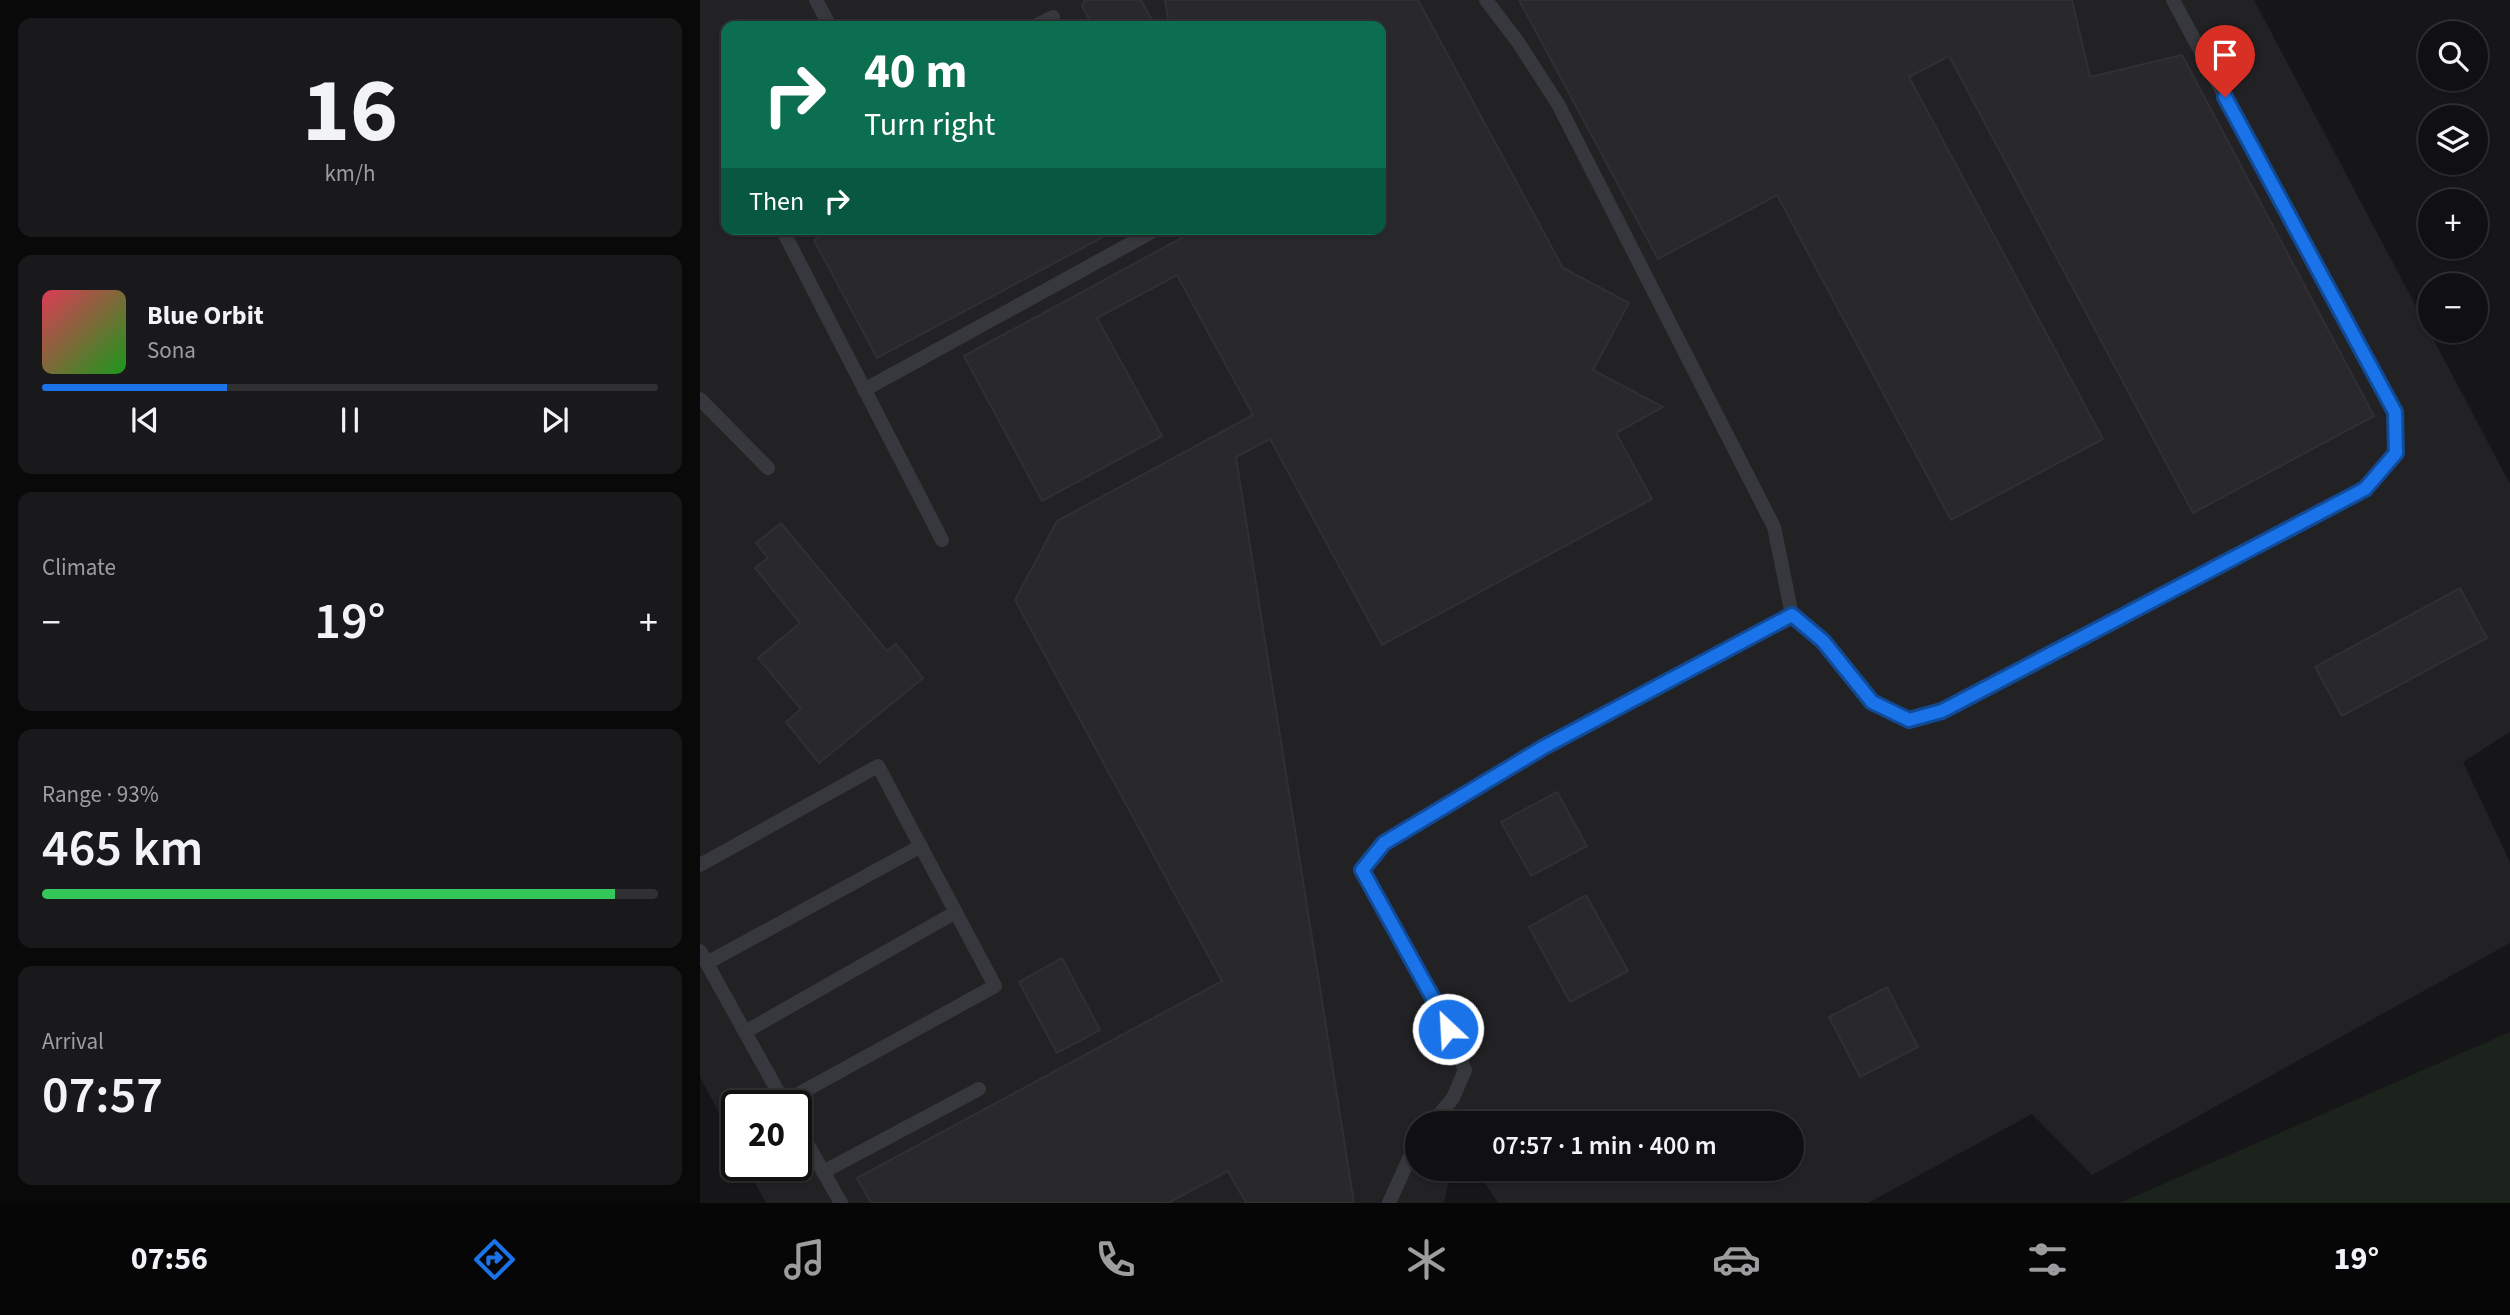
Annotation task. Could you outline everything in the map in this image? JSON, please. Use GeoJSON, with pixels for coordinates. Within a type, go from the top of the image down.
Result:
{"type":"FeatureCollection","features":[{"type":"Feature","properties":{"kind":"lane"},"geometry":{"type":"LineString","coordinates":[[816,0],[827,21]]}},
{"type":"Feature","properties":{"kind":"lane"},"geometry":{"type":"LineString","coordinates":[[1486,0],[1518,42],[1558,104],[1774,527],[1792,615],[1823,641],[1872,702],[1909,720],[1942,711],[2365,489],[2396,453],[2395,412],[2173,0]]}},
{"type":"Feature","properties":{"kind":"lane"},"geometry":{"type":"LineString","coordinates":[[1045,21],[1053,17]]}},
{"type":"Feature","properties":{"kind":"lane"},"geometry":{"type":"LineString","coordinates":[[785,235],[942,540]]}},
{"type":"Feature","properties":{"kind":"lane"},"geometry":{"type":"LineString","coordinates":[[864,390],[1146,235]]}},
{"type":"Feature","properties":{"kind":"lane"},"geometry":{"type":"LineString","coordinates":[[700,399],[768,468]]}},
{"type":"Feature","properties":{"kind":"lane"},"geometry":{"type":"LineString","coordinates":[[1442,1111],[1453,1098],[1465,1070],[1439,1009],[1362,870],[1384,843],[1544,747],[1792,615]]}},
{"type":"Feature","properties":{"kind":"lane"},"geometry":{"type":"LineString","coordinates":[[700,865],[878,766],[995,986],[810,1090]]}},
{"type":"Feature","properties":{"kind":"lane"},"geometry":{"type":"LineString","coordinates":[[777,1090],[703,957],[921,846]]}},
{"type":"Feature","properties":{"kind":"lane"},"geometry":{"type":"LineString","coordinates":[[745,1032],[956,912]]}},
{"type":"Feature","properties":{"kind":"lane"},"geometry":{"type":"LineString","coordinates":[[823,1172],[979,1089]]}},
{"type":"Feature","properties":{"kind":"lane"},"geometry":{"type":"LineString","coordinates":[[812,1152],[841,1203]]}},
{"type":"Feature","properties":{"kind":"lane"},"geometry":{"type":"LineString","coordinates":[[1390,1203],[1405,1166]]}},
{"type":"Feature","properties":{"kind":"shaded area"},"geometry":{"type":"Polygon","coordinates":[[[700,0],[2254,0],[2418,310],[2418,343],[2435,343],[2510,484],[2510,732],[2463,762],[2510,862],[2510,943],[2092,1175],[2032,1114],[1868,1203],[1498,1203],[1484,1181],[1804,1181],[1804,1111],[1405,1111],[1405,1181],[1449,1181],[1444,1203],[766,1203],[754,1181],[812,1181],[812,1090],[721,1090],[721,1117],[700,1077],[700,0]]]}},
{"type":"Feature","properties":{"kind":"shaded area"},"geometry":{"type":"Polygon","coordinates":[[[2510,1032],[2510,1203],[2120,1203],[2510,1032]]]}},
{"type":"Feature","properties":{"kind":"building"},"geometry":{"type":"Polygon","coordinates":[[[1085,0],[1141,0],[1152,21],[1090,21],[1082,6],[1085,0]]]}},
{"type":"Feature","properties":{"kind":"building"},"geometry":{"type":"Polygon","coordinates":[[[1165,0],[1418,0],[1563,268],[1629,303],[1593,370],[1663,407],[1616,433],[1652,499],[1382,645],[1270,439],[1236,457],[1354,1203],[1246,1203],[1228,1171],[1168,1203],[871,1203],[857,1178],[1222,981],[1015,600],[1057,521],[1253,415],[1177,275],[1097,318],[1162,436],[1042,501],[964,356],[1187,235],[1386,235],[1386,21],[1168,21],[1165,0]]]}},
{"type":"Feature","properties":{"kind":"building"},"geometry":{"type":"Polygon","coordinates":[[[1519,0],[2072,0],[2090,77],[2182,55],[2374,416],[2193,513],[1949,56],[1909,77],[2103,439],[1951,520],[1777,195],[1658,259],[1519,0]]]}},
{"type":"Feature","properties":{"kind":"building"},"geometry":{"type":"Polygon","coordinates":[[[823,235],[1107,235],[877,358],[814,240],[823,235]]]}},
{"type":"Feature","properties":{"kind":"building"},"geometry":{"type":"Polygon","coordinates":[[[781,523],[887,651],[896,644],[923,678],[819,763],[786,722],[801,709],[758,658],[800,623],[755,568],[768,558],[756,543],[781,523]]]}},
{"type":"Feature","properties":{"kind":"building"},"geometry":{"type":"Polygon","coordinates":[[[2460,588],[2487,638],[2342,716],[2315,667],[2460,588]]]}},
{"type":"Feature","properties":{"kind":"building"},"geometry":{"type":"Polygon","coordinates":[[[1557,792],[1587,846],[1531,876],[1501,822],[1557,792]]]}},
{"type":"Feature","properties":{"kind":"building"},"geometry":{"type":"Polygon","coordinates":[[[1586,895],[1628,971],[1570,1002],[1529,927],[1586,895]]]}},
{"type":"Feature","properties":{"kind":"building"},"geometry":{"type":"Polygon","coordinates":[[[1062,958],[1100,1030],[1057,1053],[1019,982],[1062,958]]]}},
{"type":"Feature","properties":{"kind":"building"},"geometry":{"type":"Polygon","coordinates":[[[1887,987],[1918,1047],[1860,1077],[1829,1017],[1887,987]]]}},
{"type":"Feature","properties":{"kind":"route"},"geometry":{"type":"LineString","coordinates":[[1448,1029],[1362,870],[1384,843],[1544,747],[1792,615],[1823,641],[1872,702],[1909,720],[1942,711],[2365,489],[2396,453],[2395,412],[2225,97]]}}]}
